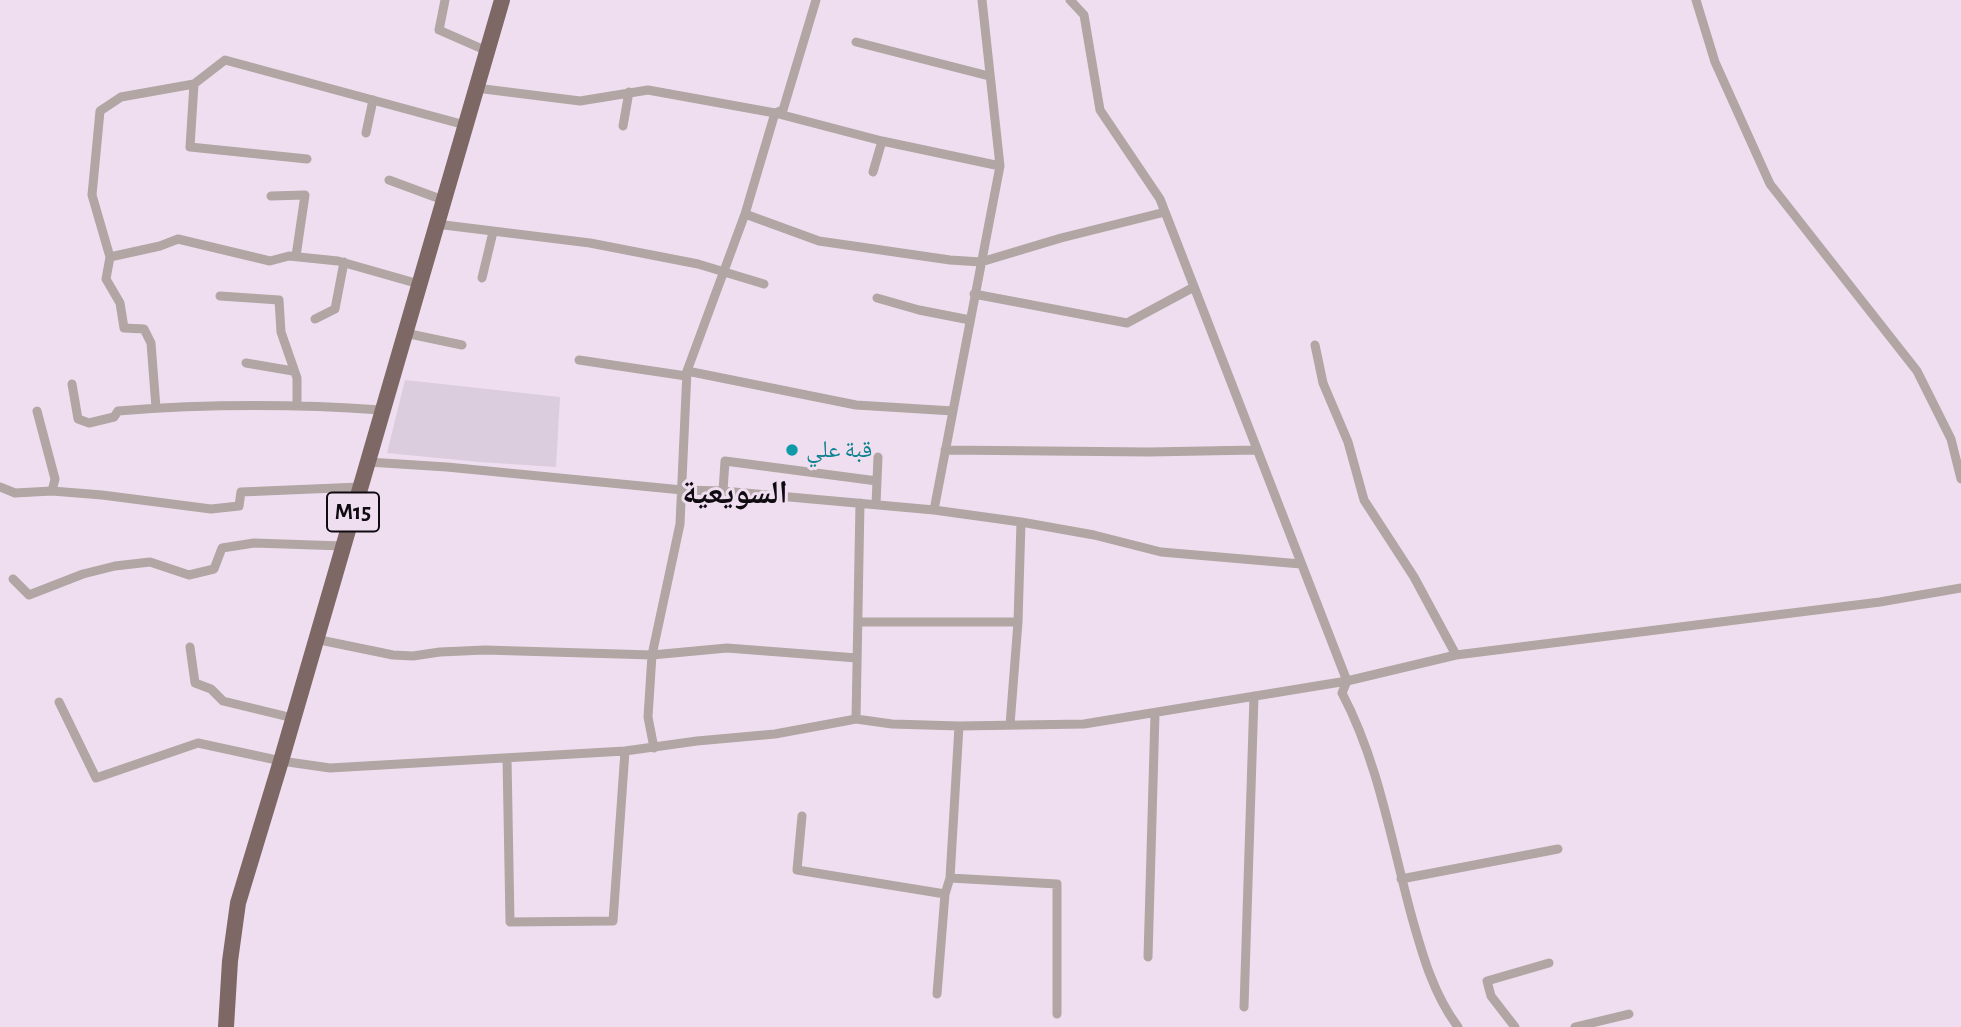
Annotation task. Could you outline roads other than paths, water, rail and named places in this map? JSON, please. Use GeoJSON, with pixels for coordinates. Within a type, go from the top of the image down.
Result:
{"type":"FeatureCollection","features":[{"type":"Feature","properties":{"kind":"highway","name":"M15"},"geometry":{"type":"LineString","coordinates":[[226,1027],[230,961],[238,903],[502,0]]}},
{"type":"Feature","properties":{"kind":"street"},"geometry":{"type":"LineString","coordinates":[[445,0],[439,30],[487,51]]}},
{"type":"Feature","properties":{"kind":"street"},"geometry":{"type":"LineString","coordinates":[[775,113],[783,110],[816,0]]}},
{"type":"Feature","properties":{"kind":"street"},"geometry":{"type":"LineString","coordinates":[[934,510],[1000,166],[982,0]]}},
{"type":"Feature","properties":{"kind":"street"},"geometry":{"type":"LineString","coordinates":[[1070,0],[1084,15],[1100,110],[1160,199],[1347,681],[1342,693],[1354,715],[1372,768],[1421,949],[1445,1009],[1458,1027]]}},
{"type":"Feature","properties":{"kind":"street"},"geometry":{"type":"LineString","coordinates":[[1696,0],[1715,62],[1770,184],[1917,371],[1951,439],[1961,478]]}},
{"type":"Feature","properties":{"kind":"street"},"geometry":{"type":"LineString","coordinates":[[856,42],[989,76]]}},
{"type":"Feature","properties":{"kind":"street"},"geometry":{"type":"LineString","coordinates":[[156,408],[151,343],[144,329],[124,328],[120,303],[106,279],[110,257],[92,195],[100,111],[121,97],[194,84],[225,61],[465,125]]}},
{"type":"Feature","properties":{"kind":"street"},"geometry":{"type":"LineString","coordinates":[[194,84],[190,147],[307,159]]}},
{"type":"Feature","properties":{"kind":"street"},"geometry":{"type":"LineString","coordinates":[[476,89],[580,101],[648,90],[775,113],[882,141],[1000,166]]}},
{"type":"Feature","properties":{"kind":"street"},"geometry":{"type":"LineString","coordinates":[[623,126],[629,92]]}},
{"type":"Feature","properties":{"kind":"street"},"geometry":{"type":"LineString","coordinates":[[366,133],[373,100]]}},
{"type":"Feature","properties":{"kind":"street"},"geometry":{"type":"LineString","coordinates":[[654,748],[649,717],[652,655],[680,524],[686,374],[745,214],[775,113]]}},
{"type":"Feature","properties":{"kind":"street"},"geometry":{"type":"LineString","coordinates":[[873,172],[882,141]]}},
{"type":"Feature","properties":{"kind":"street"},"geometry":{"type":"LineString","coordinates":[[389,180],[443,200]]}},
{"type":"Feature","properties":{"kind":"street"},"geometry":{"type":"LineString","coordinates":[[271,196],[305,195],[296,256]]}},
{"type":"Feature","properties":{"kind":"street"},"geometry":{"type":"LineString","coordinates":[[745,214],[819,241],[981,262],[1060,238],[1165,212]]}},
{"type":"Feature","properties":{"kind":"street"},"geometry":{"type":"LineString","coordinates":[[436,225],[590,243],[698,264],[764,284]]}},
{"type":"Feature","properties":{"kind":"street"},"geometry":{"type":"LineString","coordinates":[[482,278],[493,232]]}},
{"type":"Feature","properties":{"kind":"street"},"geometry":{"type":"LineString","coordinates":[[110,257],[160,246],[178,239],[270,261],[296,256],[344,262],[419,284]]}},
{"type":"Feature","properties":{"kind":"street"},"geometry":{"type":"LineString","coordinates":[[315,319],[335,309],[344,262]]}},
{"type":"Feature","properties":{"kind":"street"},"geometry":{"type":"LineString","coordinates":[[974,294],[1127,323],[1194,287]]}},
{"type":"Feature","properties":{"kind":"street"},"geometry":{"type":"LineString","coordinates":[[220,296],[279,300],[281,332],[297,378],[297,406]]}},
{"type":"Feature","properties":{"kind":"street"},"geometry":{"type":"LineString","coordinates":[[877,298],[970,320]]}},
{"type":"Feature","properties":{"kind":"street"},"geometry":{"type":"LineString","coordinates":[[405,333],[462,345]]}},
{"type":"Feature","properties":{"kind":"street"},"geometry":{"type":"LineString","coordinates":[[1315,345],[1323,383],[1348,442],[1364,500],[1414,577],[1456,655]]}},
{"type":"Feature","properties":{"kind":"street"},"geometry":{"type":"LineString","coordinates":[[579,360],[686,374],[856,405],[953,411]]}},
{"type":"Feature","properties":{"kind":"street"},"geometry":{"type":"LineString","coordinates":[[246,363],[293,371]]}},
{"type":"Feature","properties":{"kind":"street"},"geometry":{"type":"LineString","coordinates":[[72,384],[78,419],[84,423],[114,417],[118,411],[156,408],[297,406],[381,410]]}},
{"type":"Feature","properties":{"kind":"street"},"geometry":{"type":"LineString","coordinates":[[37,411],[55,479],[52,491]]}},
{"type":"Feature","properties":{"kind":"street"},"geometry":{"type":"LineString","coordinates":[[945,450],[1256,450]]}},
{"type":"Feature","properties":{"kind":"street"},"geometry":{"type":"LineString","coordinates":[[876,505],[878,457]]}},
{"type":"Feature","properties":{"kind":"street"},"geometry":{"type":"LineString","coordinates":[[723,491],[725,461],[877,481]]}},
{"type":"Feature","properties":{"kind":"street"},"geometry":{"type":"LineString","coordinates":[[368,462],[934,510],[1094,535],[1161,552],[1301,564]]}},
{"type":"Feature","properties":{"kind":"street"},"geometry":{"type":"LineString","coordinates":[[0,487],[15,493],[52,491],[211,509],[239,506],[241,492],[360,487]]}},
{"type":"Feature","properties":{"kind":"street"},"geometry":{"type":"LineString","coordinates":[[856,719],[860,503]]}},
{"type":"Feature","properties":{"kind":"street"},"geometry":{"type":"LineString","coordinates":[[1010,725],[1018,621],[1021,522]]}},
{"type":"Feature","properties":{"kind":"street"},"geometry":{"type":"LineString","coordinates":[[13,579],[29,594],[83,574],[115,566],[150,562],[189,575],[214,569],[222,548],[254,543],[343,546]]}},
{"type":"Feature","properties":{"kind":"street"},"geometry":{"type":"LineString","coordinates":[[59,702],[96,778],[198,743],[281,761],[330,768],[625,751],[775,734],[856,719],[892,724],[959,726],[1084,724],[1347,681],[1456,655],[1880,602],[1961,588]]}},
{"type":"Feature","properties":{"kind":"street"},"geometry":{"type":"LineString","coordinates":[[858,622],[1018,621]]}},
{"type":"Feature","properties":{"kind":"street"},"geometry":{"type":"LineString","coordinates":[[316,639],[393,655],[413,656],[485,650],[652,655],[727,648],[857,658]]}},
{"type":"Feature","properties":{"kind":"street"},"geometry":{"type":"LineString","coordinates":[[190,647],[195,683],[211,689],[223,701],[293,718]]}},
{"type":"Feature","properties":{"kind":"street"},"geometry":{"type":"LineString","coordinates":[[1244,1007],[1254,696]]}},
{"type":"Feature","properties":{"kind":"street"},"geometry":{"type":"LineString","coordinates":[[1148,957],[1155,714]]}},
{"type":"Feature","properties":{"kind":"street"},"geometry":{"type":"LineString","coordinates":[[937,994],[945,894],[950,878],[959,726]]}},
{"type":"Feature","properties":{"kind":"street"},"geometry":{"type":"LineString","coordinates":[[508,758],[510,922],[613,922],[625,751]]}},
{"type":"Feature","properties":{"kind":"street"},"geometry":{"type":"LineString","coordinates":[[802,816],[797,870],[945,894]]}},
{"type":"Feature","properties":{"kind":"street"},"geometry":{"type":"LineString","coordinates":[[1401,879],[1558,849]]}},
{"type":"Feature","properties":{"kind":"street"},"geometry":{"type":"LineString","coordinates":[[950,878],[1057,884],[1057,1014]]}},
{"type":"Feature","properties":{"kind":"street"},"geometry":{"type":"LineString","coordinates":[[1515,1027],[1491,996],[1487,981],[1549,963]]}},
{"type":"Feature","properties":{"kind":"street"},"geometry":{"type":"LineString","coordinates":[[1575,1027],[1629,1014]]}},
{"type":"Feature","properties":{"kind":"place","name":"قبة علي"},"geometry":{"type":"Point","coordinates":[792,450]}},
{"type":"Feature","properties":{"kind":"district","name":"السويعية"},"geometry":{"type":"Point","coordinates":[735,493]}}]}
